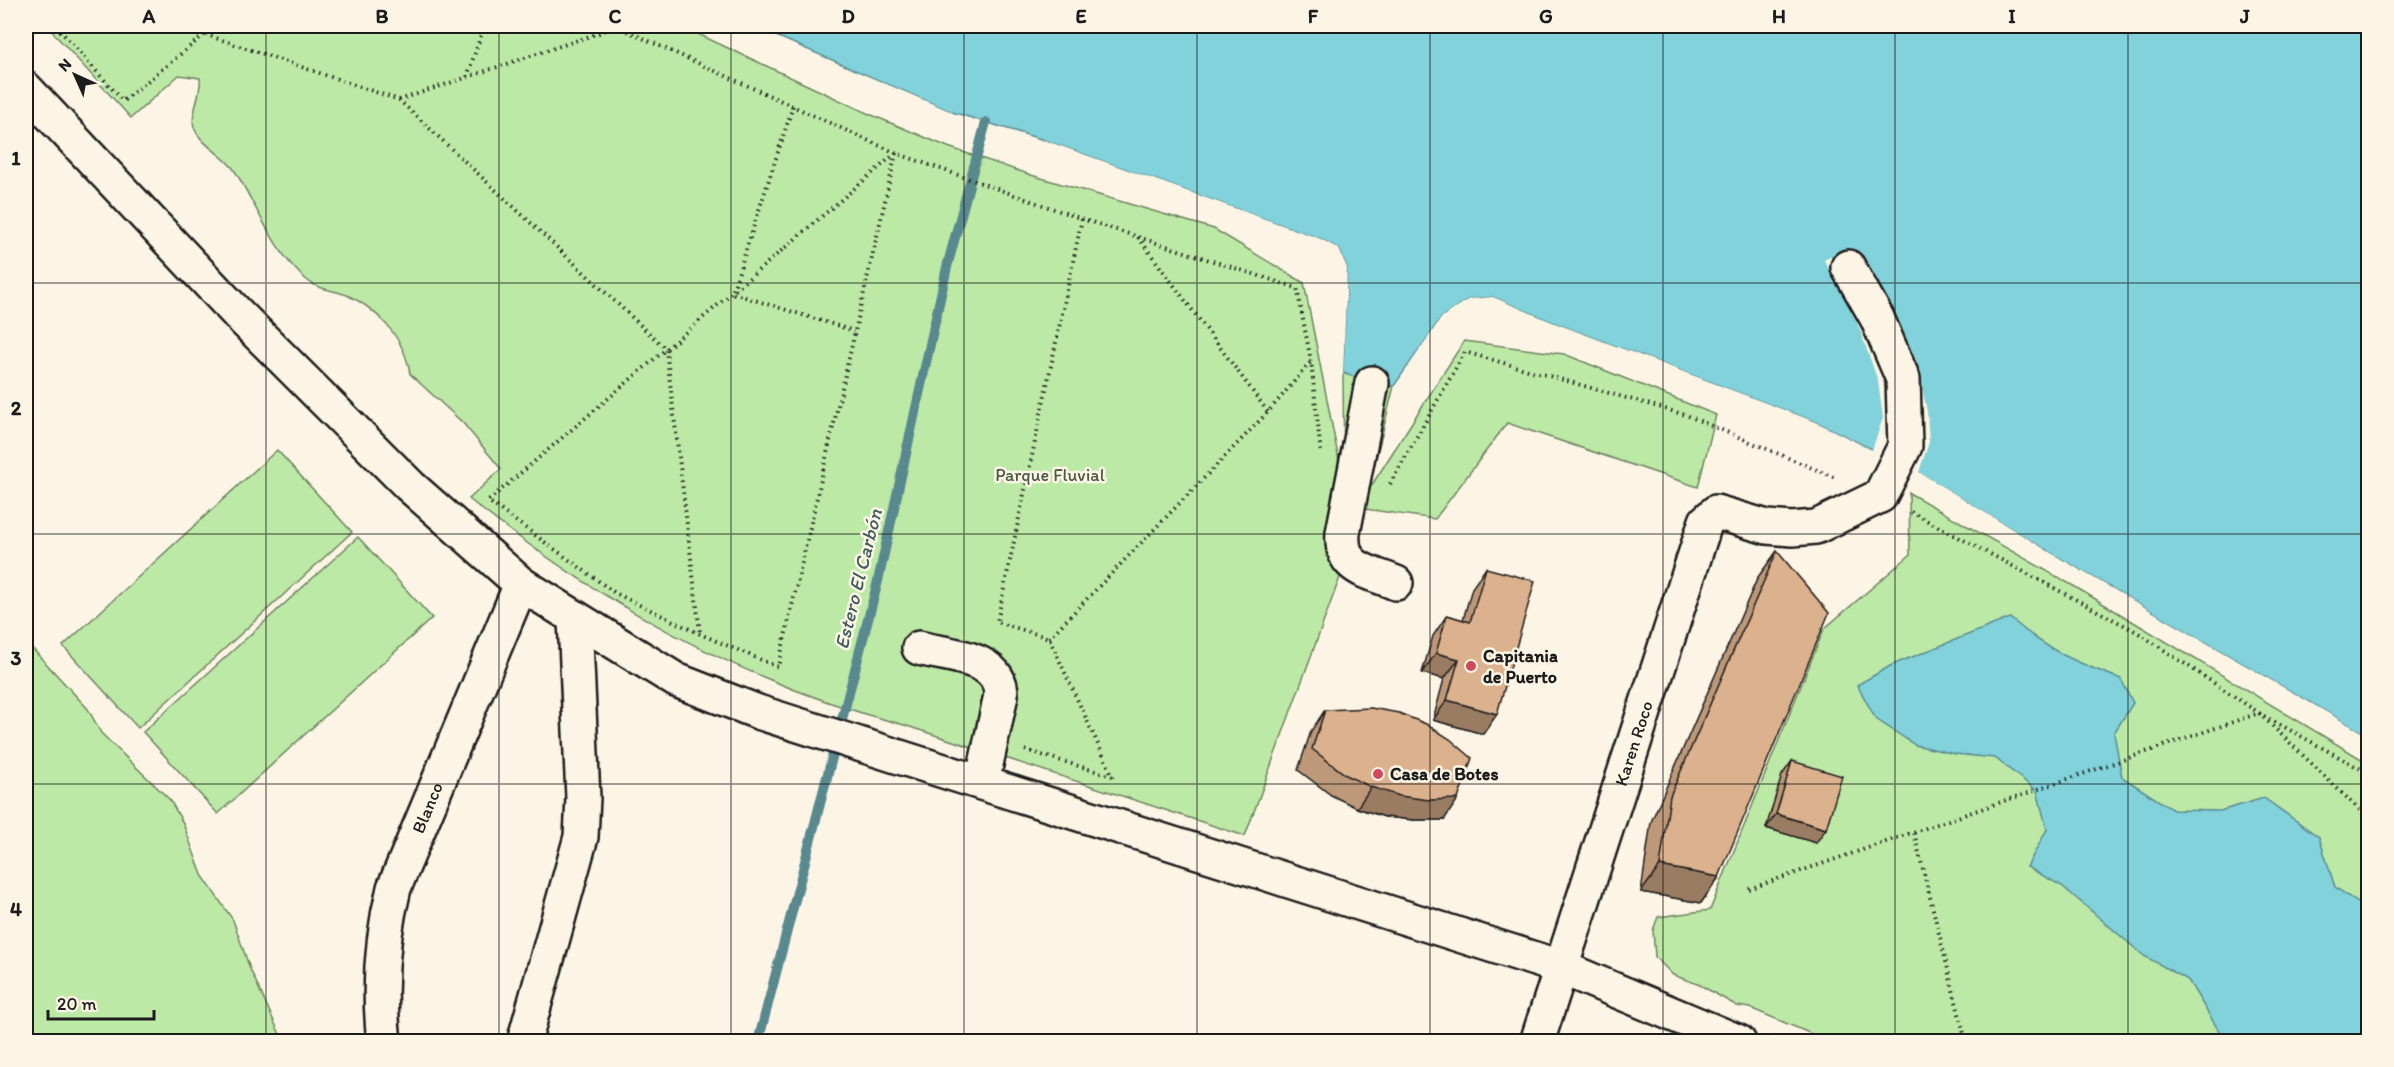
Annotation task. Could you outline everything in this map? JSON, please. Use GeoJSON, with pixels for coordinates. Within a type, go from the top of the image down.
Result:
{"type":"FeatureCollection","features":[{"type":"Feature","properties":{"kind":"street"},"geometry":{"type":"LineString","coordinates":[[26,89],[238,314],[410,486],[521,584],[676,680],[758,712],[1560,967],[1739,1041]]}},
{"type":"Feature","properties":{"kind":"street"},"geometry":{"type":"LineString","coordinates":[[1848,267],[1877,318],[1903,380],[1905,446],[1880,496]]}},
{"type":"Feature","properties":{"kind":"street"},"geometry":{"type":"LineString","coordinates":[[1372,383],[1343,533],[1343,552],[1350,564],[1396,583]]}},
{"type":"Feature","properties":{"kind":"street","name":"Karen Roco"},"geometry":{"type":"LineString","coordinates":[[1537,1041],[1706,521],[1716,512],[1767,527],[1792,529],[1816,527],[1880,496]]}},
{"type":"Feature","properties":{"kind":"street","name":"Blanco"},"geometry":{"type":"LineString","coordinates":[[384,1041],[380,1006],[380,968],[384,927],[394,888],[521,584]]}},
{"type":"Feature","properties":{"kind":"street"},"geometry":{"type":"LineString","coordinates":[[524,1041],[581,837],[583,798],[575,619]]}},
{"type":"Feature","properties":{"kind":"street"},"geometry":{"type":"LineString","coordinates":[[919,648],[982,663],[996,674],[1001,684],[1001,695],[982,783]]}},
{"type":"Feature","properties":{"kind":"path"},"geometry":{"type":"LineString","coordinates":[[56,26],[123,101],[215,26]]}},
{"type":"Feature","properties":{"kind":"path"},"geometry":{"type":"LineString","coordinates":[[197,26],[204,34],[399,100],[666,349],[700,634]]}},
{"type":"Feature","properties":{"kind":"path"},"geometry":{"type":"LineString","coordinates":[[467,78],[484,26]]}},
{"type":"Feature","properties":{"kind":"path"},"geometry":{"type":"LineString","coordinates":[[399,100],[617,26],[896,153],[1082,219],[1297,288],[1311,361],[1321,456]]}},
{"type":"Feature","properties":{"kind":"path"},"geometry":{"type":"LineString","coordinates":[[732,293],[793,106]]}},
{"type":"Feature","properties":{"kind":"path"},"geometry":{"type":"LineString","coordinates":[[896,153],[778,667],[700,634],[615,593],[488,501],[666,349],[896,153]]}},
{"type":"Feature","properties":{"kind":"path"},"geometry":{"type":"LineString","coordinates":[[991,739],[1113,777],[1049,638],[997,621],[1082,219]]}},
{"type":"Feature","properties":{"kind":"path"},"geometry":{"type":"LineString","coordinates":[[1138,237],[1268,412]]}},
{"type":"Feature","properties":{"kind":"path"},"geometry":{"type":"LineString","coordinates":[[732,293],[854,331]]}},
{"type":"Feature","properties":{"kind":"path"},"geometry":{"type":"LineString","coordinates":[[1349,499],[1379,504],[1465,352],[1686,415],[1880,496],[2137,632],[2259,713],[2368,773]]}},
{"type":"Feature","properties":{"kind":"path"},"geometry":{"type":"LineString","coordinates":[[1049,638],[1268,412],[1311,361]]}},
{"type":"Feature","properties":{"kind":"path"},"geometry":{"type":"LineString","coordinates":[[1749,889],[2259,713]]}},
{"type":"Feature","properties":{"kind":"path"},"geometry":{"type":"LineString","coordinates":[[2259,713],[2368,818]]}},
{"type":"Feature","properties":{"kind":"path"},"geometry":{"type":"LineString","coordinates":[[1914,833],[1966,1041]]}},
{"type":"Feature","properties":{"kind":"green space","name":"Parque Fluvial"},"geometry":{"type":"Polygon","coordinates":[[[47,26],[681,26],[867,113],[948,147],[1031,175],[1214,229],[1304,283],[1344,486],[1343,373],[1372,383],[1394,386],[1368,491],[1464,341],[1564,354],[1716,415],[1698,487],[1507,423],[1435,519],[1365,509],[1245,836],[844,707],[786,686],[674,635],[569,572],[518,537],[469,499],[501,469],[463,423],[410,374],[396,337],[379,317],[347,295],[312,284],[286,258],[231,165],[207,145],[194,127],[200,78],[179,75],[131,118],[47,26]]]}},
{"type":"Feature","properties":{"kind":"green space"},"geometry":{"type":"Polygon","coordinates":[[[277,450],[352,532],[138,728],[63,646],[277,450]]]}},
{"type":"Feature","properties":{"kind":"green space"},"geometry":{"type":"Polygon","coordinates":[[[1909,493],[2077,588],[2368,763],[2368,1041],[1828,1041],[1750,1008],[1737,1006],[1700,985],[1673,975],[1655,957],[1653,930],[1658,917],[1710,910],[1824,629],[1910,555],[1909,493]]]}},
{"type":"Feature","properties":{"kind":"green space"},"geometry":{"type":"Polygon","coordinates":[[[358,537],[432,618],[218,814],[143,732],[358,537]]]}},
{"type":"Feature","properties":{"kind":"green space"},"geometry":{"type":"Polygon","coordinates":[[[26,636],[30,646],[88,709],[101,733],[170,800],[183,823],[202,875],[233,920],[250,969],[283,1041],[26,1041],[26,636]]]}},
{"type":"Feature","properties":{"kind":"water"},"geometry":{"type":"Polygon","coordinates":[[[753,26],[2368,26],[2368,736],[2061,559],[1918,472],[1816,422],[1552,322],[1493,297],[1469,299],[1442,317],[1394,386],[1372,383],[1343,373],[1347,268],[1339,249],[1321,239],[1044,140],[952,112],[753,26]]]}},
{"type":"Feature","properties":{"kind":"water"},"geometry":{"type":"Polygon","coordinates":[[[2010,618],[2037,639],[2062,654],[2121,679],[2133,703],[2114,733],[2122,777],[2173,810],[2220,811],[2264,798],[2319,837],[2335,887],[2368,910],[2368,1041],[2225,1041],[2188,980],[2144,956],[2062,886],[2027,867],[2047,829],[2037,791],[1995,758],[1955,754],[1915,745],[1876,719],[1857,685],[1892,665],[2010,618]]]}},
{"type":"Feature","properties":{"kind":"pier"},"geometry":{"type":"Polygon","coordinates":[[[750,26],[952,112],[952,115],[760,32],[750,26]]]}},
{"type":"Feature","properties":{"kind":"pier"},"geometry":{"type":"Polygon","coordinates":[[[1044,140],[1321,239],[1339,249],[1347,268],[1343,376],[1340,373],[1344,269],[1337,252],[1319,242],[1043,143],[1044,140]]]}},
{"type":"Feature","properties":{"kind":"pier"},"geometry":{"type":"Polygon","coordinates":[[[1850,248],[1916,359],[1927,411],[1929,442],[1919,472],[2061,559],[2368,736],[2368,739],[2060,561],[1917,474],[1815,425],[1551,325],[1492,300],[1470,302],[1444,319],[1393,389],[1442,317],[1469,299],[1493,297],[1552,322],[1816,422],[1872,450],[1883,418],[1878,381],[1857,322],[1824,260],[1850,248]]]}},
{"type":"Feature","properties":{"kind":"building"},"geometry":{"type":"Polygon","coordinates":[[[1777,551],[1829,613],[1719,877],[1660,866],[1670,796],[1777,551]]]}},
{"type":"Feature","properties":{"kind":"building"},"geometry":{"type":"Polygon","coordinates":[[[1486,568],[1535,581],[1497,714],[1447,700],[1459,659],[1436,653],[1447,615],[1470,622],[1486,568]]]}},
{"type":"Feature","properties":{"kind":"building","name":"Casa de Botes"},"geometry":{"type":"Polygon","coordinates":[[[1371,708],[1399,713],[1426,724],[1450,739],[1472,758],[1458,799],[1429,800],[1400,796],[1371,787],[1346,775],[1312,749],[1325,710],[1371,708]]]}},
{"type":"Feature","properties":{"kind":"building"},"geometry":{"type":"Polygon","coordinates":[[[1792,761],[1842,776],[1826,829],[1776,814],[1792,761]]]}},
{"type":"Feature","properties":{"kind":"waterway","name":"Estero El Carbón"},"geometry":{"type":"LineString","coordinates":[[758,1042],[878,581],[947,267],[986,122]]}},
{"type":"Feature","properties":{"kind":"place","name":"Capitania de Puerto"},"geometry":{"type":"Point","coordinates":[1471,666]}},
{"type":"Feature","properties":{"kind":"place","name":"Casa de Botes"},"geometry":{"type":"Point","coordinates":[1378,774]}}]}
